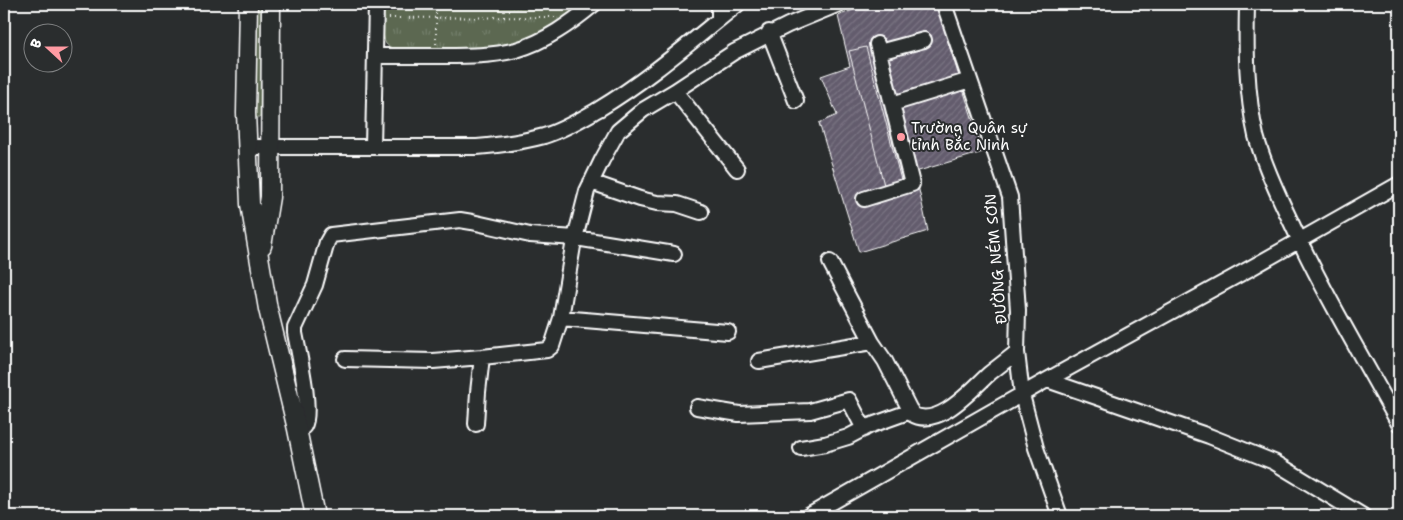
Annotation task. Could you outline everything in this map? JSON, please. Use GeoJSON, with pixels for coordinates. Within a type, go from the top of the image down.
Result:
{"type":"FeatureCollection","features":[{"type":"Feature","properties":{"kind":"main road"},"geometry":{"type":"LineString","coordinates":[[248,4],[246,113],[250,204],[272,328],[297,429],[315,516]]}},
{"type":"Feature","properties":{"kind":"main road"},"geometry":{"type":"LineString","coordinates":[[259,258],[270,197],[271,4]]}},
{"type":"Feature","properties":{"kind":"street"},"geometry":{"type":"LineString","coordinates":[[373,146],[376,4]]}},
{"type":"Feature","properties":{"kind":"street"},"geometry":{"type":"LineString","coordinates":[[375,56],[472,56],[516,50],[557,32],[594,4]]}},
{"type":"Feature","properties":{"kind":"street"},"geometry":{"type":"LineString","coordinates":[[719,4],[719,19]]}},
{"type":"Feature","properties":{"kind":"street"},"geometry":{"type":"LineString","coordinates":[[248,147],[499,146],[552,133],[581,120],[620,96],[701,35],[738,4]]}},
{"type":"Feature","properties":{"kind":"street"},"geometry":{"type":"LineString","coordinates":[[345,359],[433,361],[547,350],[552,346],[561,318],[587,191],[618,131],[643,110],[734,52],[788,25],[839,4]]}},
{"type":"Feature","properties":{"kind":"street","name":"ĐƯỜNG NÉM SƠN"},"geometry":{"type":"LineString","coordinates":[[944,4],[1010,197],[1018,310],[1017,352],[1022,395],[1036,448],[1060,516]]}},
{"type":"Feature","properties":{"kind":"street"},"geometry":{"type":"LineString","coordinates":[[1247,4],[1247,80],[1256,133],[1263,158],[1299,241],[1399,424]]}},
{"type":"Feature","properties":{"kind":"street"},"geometry":{"type":"LineString","coordinates":[[770,32],[796,101]]}},
{"type":"Feature","properties":{"kind":"street"},"geometry":{"type":"LineString","coordinates":[[864,199],[912,184],[878,48],[924,40]]}},
{"type":"Feature","properties":{"kind":"street"},"geometry":{"type":"LineString","coordinates":[[892,104],[970,80]]}},
{"type":"Feature","properties":{"kind":"street"},"geometry":{"type":"LineString","coordinates":[[675,91],[737,169]]}},
{"type":"Feature","properties":{"kind":"street"},"geometry":{"type":"LineString","coordinates":[[591,182],[640,199],[658,203],[677,204],[701,212]]}},
{"type":"Feature","properties":{"kind":"street"},"geometry":{"type":"LineString","coordinates":[[808,516],[1047,380],[1399,184]]}},
{"type":"Feature","properties":{"kind":"street"},"geometry":{"type":"LineString","coordinates":[[297,429],[304,425],[307,410],[295,333],[296,325],[315,284],[327,242],[331,235],[460,220],[530,235],[576,238],[674,254]]}},
{"type":"Feature","properties":{"kind":"street"},"geometry":{"type":"LineString","coordinates":[[830,262],[872,342],[885,361],[911,411],[917,416],[925,418],[943,413],[951,408],[1017,352]]}},
{"type":"Feature","properties":{"kind":"street"},"geometry":{"type":"LineString","coordinates":[[561,318],[728,332]]}},
{"type":"Feature","properties":{"kind":"street"},"geometry":{"type":"LineString","coordinates":[[272,328],[296,325]]}},
{"type":"Feature","properties":{"kind":"street"},"geometry":{"type":"LineString","coordinates":[[759,361],[872,342]]}},
{"type":"Feature","properties":{"kind":"street"},"geometry":{"type":"LineString","coordinates":[[476,424],[482,357]]}},
{"type":"Feature","properties":{"kind":"street"},"geometry":{"type":"LineString","coordinates":[[1047,380],[1209,436],[1274,462],[1345,511],[1363,516]]}},
{"type":"Feature","properties":{"kind":"street"},"geometry":{"type":"LineString","coordinates":[[697,407],[739,414],[810,411],[849,400],[864,429]]}},
{"type":"Feature","properties":{"kind":"street"},"geometry":{"type":"LineString","coordinates":[[801,448],[825,444],[848,437],[911,411]]}},
{"type":"Feature","properties":{"kind":"path"},"geometry":{"type":"LineString","coordinates":[[436,4],[436,46]]}},
{"type":"Feature","properties":{"kind":"path"},"geometry":{"type":"LineString","coordinates":[[504,4],[504,17]]}},
{"type":"Feature","properties":{"kind":"path"},"geometry":{"type":"LineString","coordinates":[[389,18],[561,17]]}},
{"type":"Feature","properties":{"kind":"green space"},"geometry":{"type":"Polygon","coordinates":[[[256,4],[261,5],[260,116],[257,118],[254,115],[256,4]]]}},
{"type":"Feature","properties":{"kind":"green space"},"geometry":{"type":"Polygon","coordinates":[[[384,4],[583,4],[543,31],[516,43],[489,49],[442,51],[397,50],[387,45],[384,41],[384,4]]]}},
{"type":"Feature","properties":{"kind":"building","name":"Trường Quân sự tỉnh Bắc Ninh"},"geometry":{"type":"Polygon","coordinates":[[[867,4],[936,4],[983,152],[915,172],[928,231],[859,252],[819,123],[837,115],[821,76],[850,66],[838,16],[867,4]]]}},
{"type":"Feature","properties":{"kind":"building"},"geometry":{"type":"Polygon","coordinates":[[[866,47],[901,180],[884,185],[849,51],[866,47]]]}},
{"type":"Feature","properties":{"kind":"place","name":"Trường Quân sự tỉnh Bắc Ninh"},"geometry":{"type":"Point","coordinates":[901,137]}}]}
